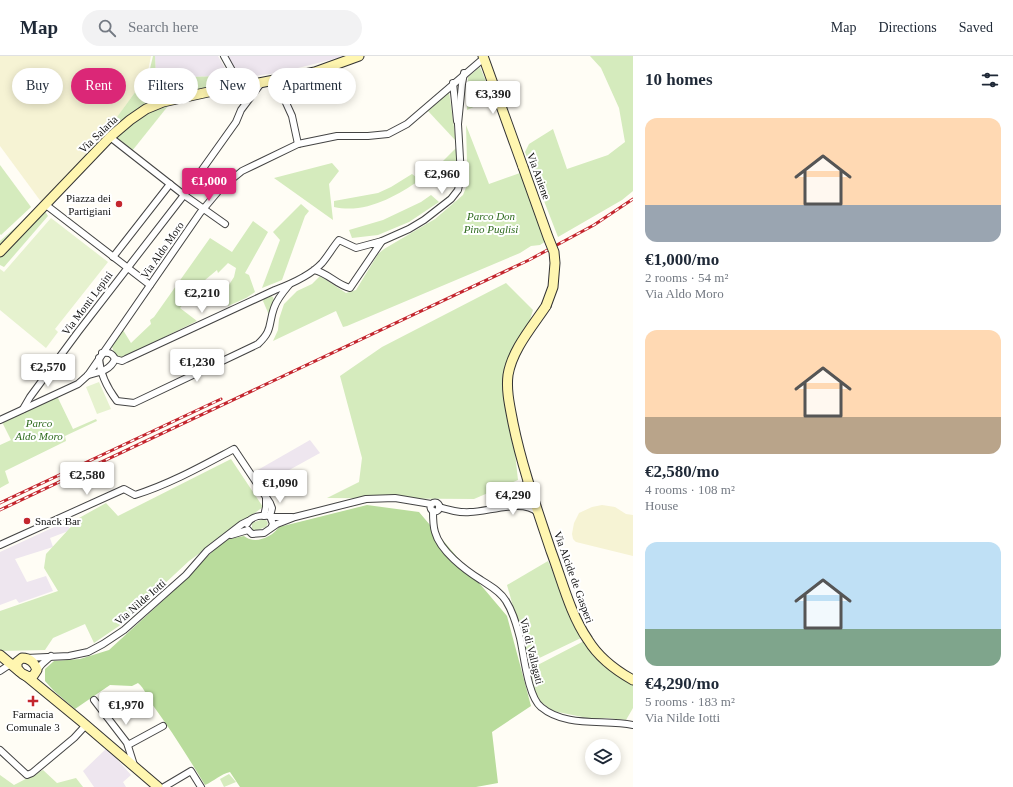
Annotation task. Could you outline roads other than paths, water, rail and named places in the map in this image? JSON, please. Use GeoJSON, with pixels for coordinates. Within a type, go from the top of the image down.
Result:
{"type":"FeatureCollection","features":[{"type":"Feature","properties":{"kind":"main road","name":"Via Salaria"},"geometry":{"type":"LineString","coordinates":[[326,68],[359,56]]}},
{"type":"Feature","properties":{"kind":"main road","name":"Via Aniene"},"geometry":{"type":"LineString","coordinates":[[483,57],[554,252],[555,263],[553,287],[546,306]]}},
{"type":"Feature","properties":{"kind":"main road","name":"Via Salaria"},"geometry":{"type":"LineString","coordinates":[[262,82],[268,81]]}},
{"type":"Feature","properties":{"kind":"main road","name":"Via Salaria"},"geometry":{"type":"LineString","coordinates":[[0,252],[49,207],[110,137],[130,120],[146,109],[163,102],[206,93]]}},
{"type":"Feature","properties":{"kind":"main road","name":"Via Alcide de Gasperi"},"geometry":{"type":"LineString","coordinates":[[546,306],[515,355],[510,366],[508,376],[509,403],[519,451],[559,574],[578,624],[588,642],[602,658],[633,680]]}},
{"type":"Feature","properties":{"kind":"main road"},"geometry":{"type":"LineString","coordinates":[[0,655],[19,660]]}},
{"type":"Feature","properties":{"kind":"main road"},"geometry":{"type":"LineString","coordinates":[[0,655],[34,663],[41,684],[50,697]]}},
{"type":"Feature","properties":{"kind":"main road"},"geometry":{"type":"LineString","coordinates":[[19,660],[16,665],[22,673],[134,765],[158,787]]}},
{"type":"Feature","properties":{"kind":"main road"},"geometry":{"type":"LineString","coordinates":[[22,673],[30,677],[37,672]]}},
{"type":"Feature","properties":{"kind":"street"},"geometry":{"type":"LineString","coordinates":[[224,56],[231,68]]}},
{"type":"Feature","properties":{"kind":"street","name":"Via Aldo Moro"},"geometry":{"type":"LineString","coordinates":[[0,420],[78,384],[88,375],[110,341],[204,209],[221,188],[242,171],[298,144],[337,136],[368,136],[388,134],[406,124],[426,108],[483,57]]}},
{"type":"Feature","properties":{"kind":"street"},"geometry":{"type":"LineString","coordinates":[[290,284],[281,295],[274,308],[270,330],[266,337],[258,344],[134,403],[118,401],[110,392],[102,372],[101,356],[108,352],[122,361],[264,294],[290,284],[314,270],[322,263],[339,240],[356,248],[382,240],[409,229],[424,220],[451,199],[458,190],[461,176],[458,124],[464,74]]}},
{"type":"Feature","properties":{"kind":"street","name":"Via Monti Lepini"},"geometry":{"type":"LineString","coordinates":[[24,409],[30,397],[69,344],[184,195],[236,122],[241,110],[262,82]]}},
{"type":"Feature","properties":{"kind":"street"},"geometry":{"type":"LineString","coordinates":[[453,83],[458,124]]}},
{"type":"Feature","properties":{"kind":"street"},"geometry":{"type":"LineString","coordinates":[[287,104],[292,116],[298,144]]}},
{"type":"Feature","properties":{"kind":"street"},"geometry":{"type":"LineString","coordinates":[[110,137],[184,195],[224,224]]}},
{"type":"Feature","properties":{"kind":"street"},"geometry":{"type":"LineString","coordinates":[[113,257],[170,184]]}},
{"type":"Feature","properties":{"kind":"street"},"geometry":{"type":"LineString","coordinates":[[49,207],[127,268]]}},
{"type":"Feature","properties":{"kind":"street"},"geometry":{"type":"LineString","coordinates":[[314,270],[320,271],[345,287],[350,288],[382,240]]}},
{"type":"Feature","properties":{"kind":"street","name":"Via Monti Lepini"},"geometry":{"type":"LineString","coordinates":[[127,268],[150,285]]}},
{"type":"Feature","properties":{"kind":"street"},"geometry":{"type":"LineString","coordinates":[[88,375],[102,372],[112,365],[114,357],[110,341]]}},
{"type":"Feature","properties":{"kind":"street"},"geometry":{"type":"LineString","coordinates":[[0,545],[124,489],[135,495],[156,488],[181,477],[234,449],[266,498],[266,507],[268,516],[273,524],[272,526]]}},
{"type":"Feature","properties":{"kind":"street"},"geometry":{"type":"LineString","coordinates":[[492,509],[522,493],[526,487],[527,479]]}},
{"type":"Feature","properties":{"kind":"street"},"geometry":{"type":"LineString","coordinates":[[522,493],[533,497],[527,506]]}},
{"type":"Feature","properties":{"kind":"street","name":"Via Nilde Iotti"},"geometry":{"type":"LineString","coordinates":[[227,536],[248,530],[252,534],[258,534],[269,530],[272,526],[295,517],[373,498],[401,498],[431,504]]}},
{"type":"Feature","properties":{"kind":"street"},"geometry":{"type":"LineString","coordinates":[[439,507],[437,511],[433,511],[430,508],[431,504],[436,502],[439,507],[453,511],[466,512],[527,506],[539,514]]}},
{"type":"Feature","properties":{"kind":"street","name":"Via di Vallagati"},"geometry":{"type":"LineString","coordinates":[[433,511],[434,532],[443,548],[464,567],[498,592],[507,602],[514,617],[520,637],[528,680],[538,705],[549,712],[572,720],[633,725]]}},
{"type":"Feature","properties":{"kind":"street"},"geometry":{"type":"LineString","coordinates":[[248,530],[246,527],[248,521],[259,516],[268,516]]}},
{"type":"Feature","properties":{"kind":"street","name":"Via Nilde Iotti"},"geometry":{"type":"LineString","coordinates":[[268,516],[295,517]]}},
{"type":"Feature","properties":{"kind":"street","name":"Via Nilde Iotti"},"geometry":{"type":"LineString","coordinates":[[19,660],[51,656],[69,656],[88,652],[103,644],[124,630],[186,575],[207,551],[248,521]]}},
{"type":"Feature","properties":{"kind":"street"},"geometry":{"type":"LineString","coordinates":[[37,672],[42,664],[51,656]]}},
{"type":"Feature","properties":{"kind":"street"},"geometry":{"type":"LineString","coordinates":[[0,671],[19,660]]}},
{"type":"Feature","properties":{"kind":"street"},"geometry":{"type":"LineString","coordinates":[[94,700],[128,745],[134,765]]}},
{"type":"Feature","properties":{"kind":"street"},"geometry":{"type":"LineString","coordinates":[[0,750],[27,775],[32,774],[74,738],[86,725]]}},
{"type":"Feature","properties":{"kind":"street"},"geometry":{"type":"LineString","coordinates":[[128,745],[163,726]]}},
{"type":"Feature","properties":{"kind":"street"},"geometry":{"type":"LineString","coordinates":[[164,787],[191,772],[201,787]]}},
{"type":"Feature","properties":{"kind":"railway"},"geometry":{"type":"LineString","coordinates":[[0,510],[529,260],[594,225],[633,199]]}},
{"type":"Feature","properties":{"kind":"railway"},"geometry":{"type":"LineString","coordinates":[[0,503],[221,399]]}},
{"type":"Feature","properties":{"kind":"place","name":"Piazza dei Partigiani"},"geometry":{"type":"Point","coordinates":[119,204]}},
{"type":"Feature","properties":{"kind":"place","name":"Snack Bar"},"geometry":{"type":"Point","coordinates":[27,521]}},
{"type":"Feature","properties":{"kind":"place","name":"Farmacia Comunale 3"},"geometry":{"type":"Point","coordinates":[33,701]}},
{"type":"Feature","properties":{"kind":"park label","name":"Parco Don Pino Puglisi"},"geometry":{"type":"Point","coordinates":[491,222]}},
{"type":"Feature","properties":{"kind":"park label","name":"Parco Aldo Moro"},"geometry":{"type":"Point","coordinates":[39,429]}}]}
